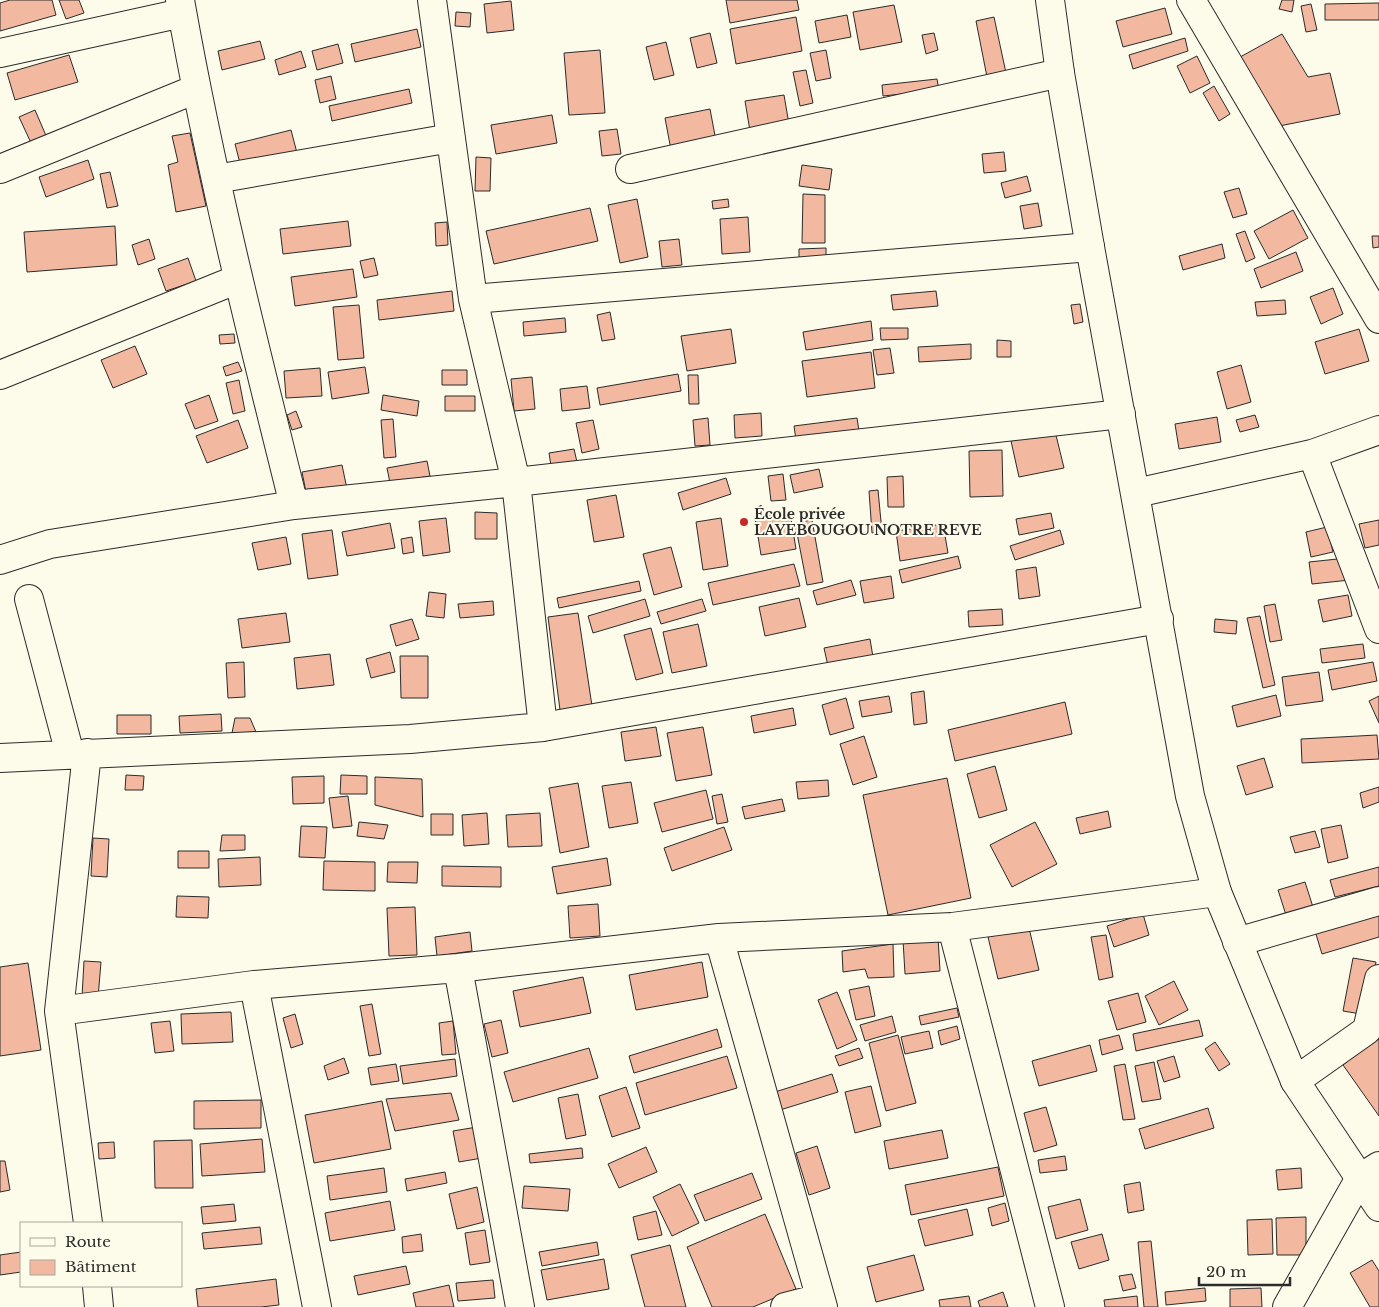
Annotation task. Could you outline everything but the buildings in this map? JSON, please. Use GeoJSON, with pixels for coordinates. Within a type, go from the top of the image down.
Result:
{"type":"FeatureCollection","features":[{"type":"Feature","properties":{"kind":"street"},"geometry":{"type":"LineString","coordinates":[[432,0],[473,299],[516,482],[543,727]]}},
{"type":"Feature","properties":{"kind":"street"},"geometry":{"type":"LineString","coordinates":[[1050,0],[1060,73],[1090,247],[1190,796],[1217,892],[1295,1081],[1369,1172],[1379,1207]]}},
{"type":"Feature","properties":{"kind":"street"},"geometry":{"type":"LineString","coordinates":[[1191,0],[1379,319]]}},
{"type":"Feature","properties":{"kind":"street"},"geometry":{"type":"LineString","coordinates":[[0,53],[181,6],[196,89],[238,279],[294,504]]}},
{"type":"Feature","properties":{"kind":"street"},"geometry":{"type":"LineString","coordinates":[[630,169],[1060,73]]}},
{"type":"Feature","properties":{"kind":"street"},"geometry":{"type":"LineString","coordinates":[[0,169],[196,89]]}},
{"type":"Feature","properties":{"kind":"street"},"geometry":{"type":"LineString","coordinates":[[216,179],[451,138]]}},
{"type":"Feature","properties":{"kind":"street"},"geometry":{"type":"LineString","coordinates":[[473,299],[1090,247]]}},
{"type":"Feature","properties":{"kind":"street"},"geometry":{"type":"LineString","coordinates":[[0,375],[238,279]]}},
{"type":"Feature","properties":{"kind":"street"},"geometry":{"type":"LineString","coordinates":[[0,560],[50,544],[294,504],[516,482],[1121,414]]}},
{"type":"Feature","properties":{"kind":"street"},"geometry":{"type":"LineString","coordinates":[[1136,493],[1312,454],[1379,430]]}},
{"type":"Feature","properties":{"kind":"street"},"geometry":{"type":"LineString","coordinates":[[1312,454],[1379,629]]}},
{"type":"Feature","properties":{"kind":"street"},"geometry":{"type":"LineString","coordinates":[[29,598],[78,754],[59,1011],[88,1222]]}},
{"type":"Feature","properties":{"kind":"street"},"geometry":{"type":"LineString","coordinates":[[0,758],[410,739],[543,727],[1159,619]]}},
{"type":"Feature","properties":{"kind":"street"},"geometry":{"type":"LineString","coordinates":[[59,1011],[254,985],[458,968],[720,938],[952,927],[1217,892]]}},
{"type":"Feature","properties":{"kind":"street"},"geometry":{"type":"LineString","coordinates":[[1237,942],[1379,901]]}},
{"type":"Feature","properties":{"kind":"street"},"geometry":{"type":"LineString","coordinates":[[952,927],[1050,1307]]}},
{"type":"Feature","properties":{"kind":"street"},"geometry":{"type":"LineString","coordinates":[[720,938],[821,1302],[785,1307]]}},
{"type":"Feature","properties":{"kind":"street"},"geometry":{"type":"LineString","coordinates":[[458,968],[520,1307]]}},
{"type":"Feature","properties":{"kind":"street"},"geometry":{"type":"LineString","coordinates":[[1295,1081],[1367,1030],[1379,979]]}},
{"type":"Feature","properties":{"kind":"street"},"geometry":{"type":"LineString","coordinates":[[254,985],[317,1307]]}},
{"type":"Feature","properties":{"kind":"street"},"geometry":{"type":"LineString","coordinates":[[1287,1307],[1369,1172]]}},
{"type":"Feature","properties":{"kind":"street"},"geometry":{"type":"LineString","coordinates":[[96,1287],[100,1307]]}},
{"type":"Feature","properties":{"kind":"place","name":"École privée LAYEBOUGOU NOTRE REVE"},"geometry":{"type":"Point","coordinates":[744,522]}}]}
